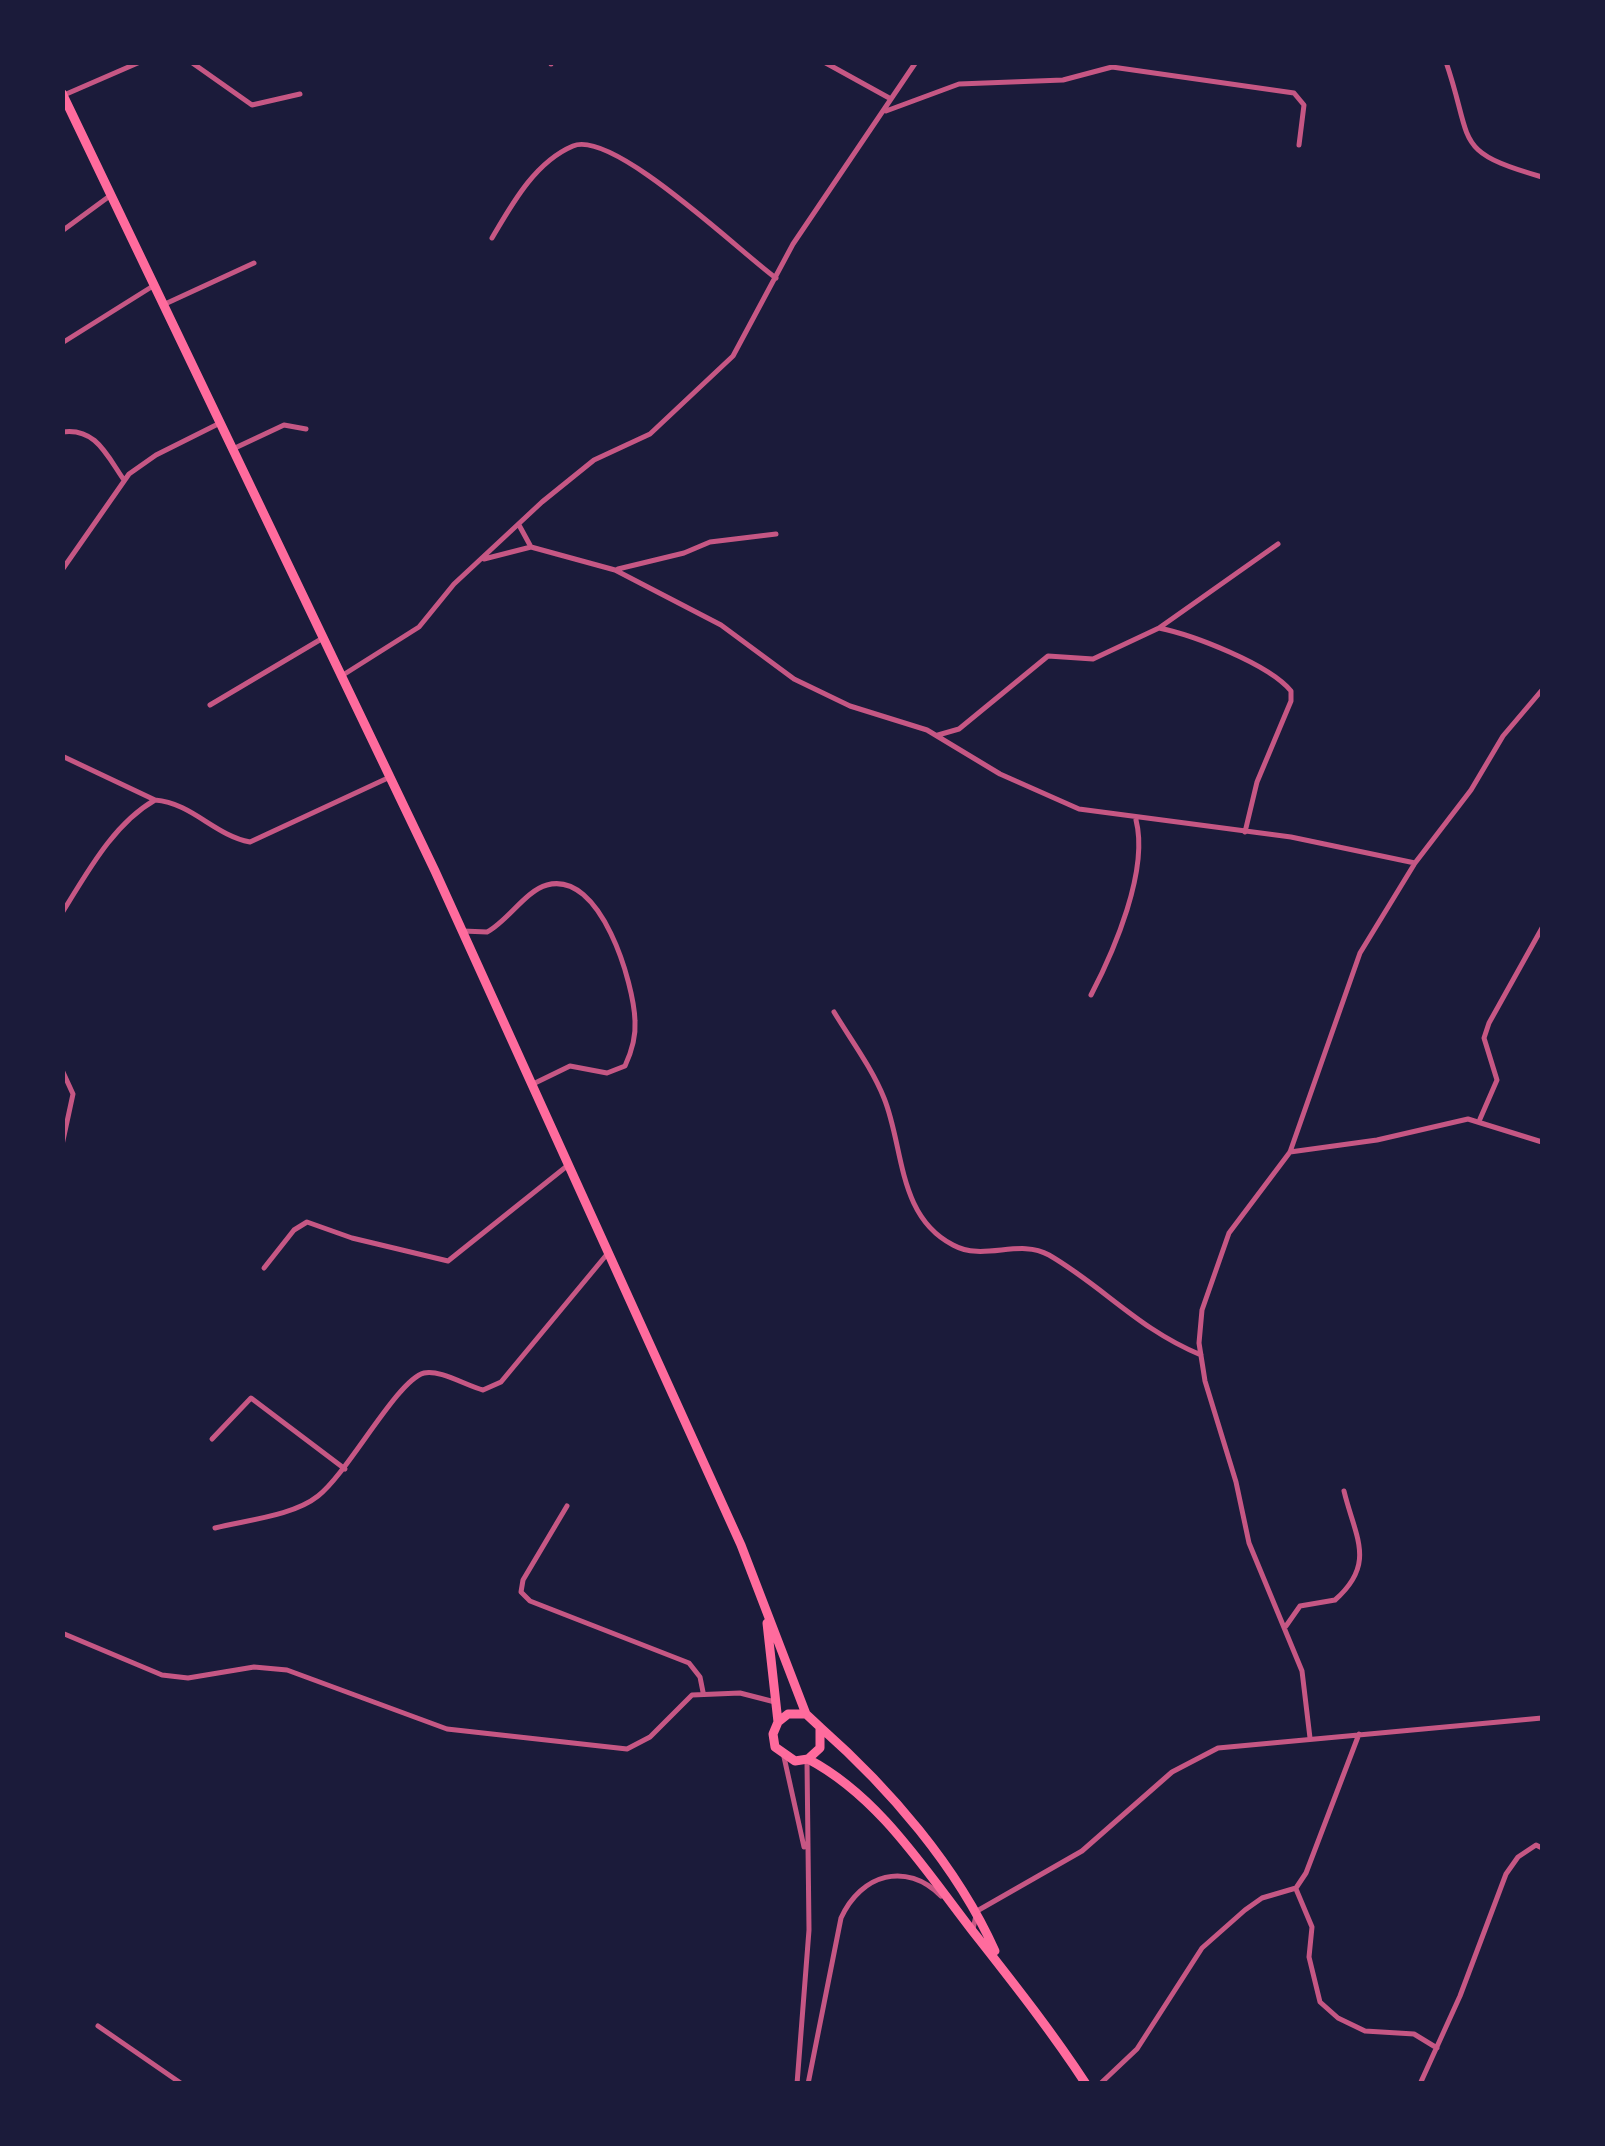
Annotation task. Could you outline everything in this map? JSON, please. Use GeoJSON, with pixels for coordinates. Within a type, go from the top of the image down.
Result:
{"type":"FeatureCollection","features":[{"type":"Feature","properties":{"kind":"main road"},"geometry":{"type":"LineString","coordinates":[[63,94],[326,636],[462,931],[741,1545],[806,1714],[858,1761],[901,1809],[977,1910],[998,1958]]}},
{"type":"Feature","properties":{"kind":"main road"},"geometry":{"type":"LineString","coordinates":[[766,1615],[778,1722],[774,1740],[784,1757],[808,1759],[838,1775],[871,1803],[998,1958],[1086,2084]]}},
{"type":"Feature","properties":{"kind":"main road"},"geometry":{"type":"LineString","coordinates":[[778,1722],[788,1714],[806,1714]]}},
{"type":"Feature","properties":{"kind":"main road"},"geometry":{"type":"LineString","coordinates":[[808,1759],[820,1748],[820,1728]]}},
{"type":"Feature","properties":{"kind":"street"},"geometry":{"type":"LineString","coordinates":[[63,94],[140,62]]}},
{"type":"Feature","properties":{"kind":"street"},"geometry":{"type":"LineString","coordinates":[[191,62],[252,105],[300,94]]}},
{"type":"Feature","properties":{"kind":"street"},"geometry":{"type":"LineString","coordinates":[[824,62],[891,98]]}},
{"type":"Feature","properties":{"kind":"street"},"geometry":{"type":"LineString","coordinates":[[343,675],[419,627],[454,584],[578,472],[650,434],[734,356],[793,244],[916,62]]}},
{"type":"Feature","properties":{"kind":"street"},"geometry":{"type":"LineString","coordinates":[[1446,62],[1464,126],[1481,156],[1542,177]]}},
{"type":"Feature","properties":{"kind":"street"},"geometry":{"type":"LineString","coordinates":[[884,112],[959,84],[1064,80],[1112,67],[1294,93],[1304,104],[1299,145]]}},
{"type":"Feature","properties":{"kind":"street"},"geometry":{"type":"LineString","coordinates":[[492,238],[535,174],[572,146],[586,143],[628,160],[776,278]]}},
{"type":"Feature","properties":{"kind":"street"},"geometry":{"type":"LineString","coordinates":[[62,231],[111,195]]}},
{"type":"Feature","properties":{"kind":"street"},"geometry":{"type":"LineString","coordinates":[[165,304],[254,264]]}},
{"type":"Feature","properties":{"kind":"street"},"geometry":{"type":"LineString","coordinates":[[62,343],[156,284]]}},
{"type":"Feature","properties":{"kind":"street"},"geometry":{"type":"LineString","coordinates":[[62,570],[124,480],[156,455],[223,422]]}},
{"type":"Feature","properties":{"kind":"street"},"geometry":{"type":"LineString","coordinates":[[235,448],[284,425],[306,429]]}},
{"type":"Feature","properties":{"kind":"street"},"geometry":{"type":"LineString","coordinates":[[64,429],[91,435],[124,480]]}},
{"type":"Feature","properties":{"kind":"street"},"geometry":{"type":"LineString","coordinates":[[519,525],[531,548]]}},
{"type":"Feature","properties":{"kind":"street"},"geometry":{"type":"LineString","coordinates":[[616,570],[684,553],[710,542],[776,534]]}},
{"type":"Feature","properties":{"kind":"street"},"geometry":{"type":"LineString","coordinates":[[935,736],[959,729],[1048,656],[1093,659],[1159,628],[1278,544]]}},
{"type":"Feature","properties":{"kind":"street"},"geometry":{"type":"LineString","coordinates":[[484,559],[531,548],[551,549],[616,570],[721,625],[794,679],[850,706],[904,721],[1039,794],[1080,809],[1136,820],[1291,837],[1415,863]]}},
{"type":"Feature","properties":{"kind":"street"},"geometry":{"type":"LineString","coordinates":[[1159,628],[1228,654],[1291,691],[1291,701],[1257,782],[1245,832]]}},
{"type":"Feature","properties":{"kind":"street"},"geometry":{"type":"LineString","coordinates":[[210,705],[326,636]]}},
{"type":"Feature","properties":{"kind":"street"},"geometry":{"type":"LineString","coordinates":[[1310,1738],[1302,1671],[1249,1543],[1201,1355],[1202,1310],[1228,1232],[1290,1152],[1360,953],[1415,863],[1472,790],[1503,736],[1542,690]]}},
{"type":"Feature","properties":{"kind":"street"},"geometry":{"type":"LineString","coordinates":[[62,756],[155,800],[188,808],[235,839],[250,842],[390,777]]}},
{"type":"Feature","properties":{"kind":"street"},"geometry":{"type":"LineString","coordinates":[[62,914],[118,831],[155,800]]}},
{"type":"Feature","properties":{"kind":"street"},"geometry":{"type":"LineString","coordinates":[[1091,996],[1112,955],[1130,891],[1139,846],[1136,820]]}},
{"type":"Feature","properties":{"kind":"street"},"geometry":{"type":"LineString","coordinates":[[462,931],[487,932],[548,884],[561,884],[594,904],[608,923],[633,996],[636,1025],[625,1066],[607,1074],[570,1066],[530,1086]]}},
{"type":"Feature","properties":{"kind":"street"},"geometry":{"type":"LineString","coordinates":[[1480,1119],[1496,1080],[1484,1038],[1542,928]]}},
{"type":"Feature","properties":{"kind":"street"},"geometry":{"type":"LineString","coordinates":[[834,1012],[882,1093],[906,1188],[944,1240],[964,1250],[1027,1248],[1050,1256],[1143,1328],[1201,1355]]}},
{"type":"Feature","properties":{"kind":"street"},"geometry":{"type":"LineString","coordinates":[[62,1070],[73,1094],[62,1145]]}},
{"type":"Feature","properties":{"kind":"street"},"geometry":{"type":"LineString","coordinates":[[1290,1152],[1480,1119],[1525,1140],[1542,1142]]}},
{"type":"Feature","properties":{"kind":"street"},"geometry":{"type":"LineString","coordinates":[[264,1268],[294,1230],[308,1222],[352,1238],[448,1261],[566,1166]]}},
{"type":"Feature","properties":{"kind":"street"},"geometry":{"type":"LineString","coordinates":[[215,1528],[317,1498],[345,1469],[400,1392],[420,1374],[430,1372],[483,1390],[501,1382],[608,1253]]}},
{"type":"Feature","properties":{"kind":"street"},"geometry":{"type":"LineString","coordinates":[[212,1439],[247,1401],[258,1400],[345,1469]]}},
{"type":"Feature","properties":{"kind":"street"},"geometry":{"type":"LineString","coordinates":[[1284,1628],[1300,1606],[1335,1600],[1362,1558],[1344,1492]]}},
{"type":"Feature","properties":{"kind":"street"},"geometry":{"type":"LineString","coordinates":[[567,1506],[523,1580],[521,1592],[530,1601],[689,1663],[700,1677],[703,1692]]}},
{"type":"Feature","properties":{"kind":"street"},"geometry":{"type":"LineString","coordinates":[[62,1633],[162,1675],[188,1678],[254,1667],[288,1670],[447,1728],[626,1749],[650,1737],[684,1700],[703,1692],[740,1693],[776,1702]]}},
{"type":"Feature","properties":{"kind":"street"},"geometry":{"type":"LineString","coordinates":[[973,1931],[977,1910],[1082,1851],[1196,1757],[1234,1746],[1542,1718]]}},
{"type":"Feature","properties":{"kind":"street"},"geometry":{"type":"LineString","coordinates":[[1100,2084],[1136,2049],[1202,1948],[1262,1898],[1296,1888],[1306,1874],[1359,1734]]}},
{"type":"Feature","properties":{"kind":"street"},"geometry":{"type":"LineString","coordinates":[[784,1757],[806,1855]]}},
{"type":"Feature","properties":{"kind":"street"},"geometry":{"type":"LineString","coordinates":[[797,2084],[808,1930],[808,1759]]}},
{"type":"Feature","properties":{"kind":"street"},"geometry":{"type":"LineString","coordinates":[[1420,2084],[1506,1874],[1518,1856],[1536,1845],[1542,1848]]}},
{"type":"Feature","properties":{"kind":"street"},"geometry":{"type":"LineString","coordinates":[[808,2084],[841,1918],[850,1900],[867,1882],[896,1874],[927,1882],[965,1920]]}},
{"type":"Feature","properties":{"kind":"street"},"geometry":{"type":"LineString","coordinates":[[1296,1888],[1312,1927],[1309,1957],[1320,2002],[1338,2018],[1365,2031],[1414,2034],[1436,2048]]}},
{"type":"Feature","properties":{"kind":"street"},"geometry":{"type":"LineString","coordinates":[[98,2026],[182,2084]]}}]}
